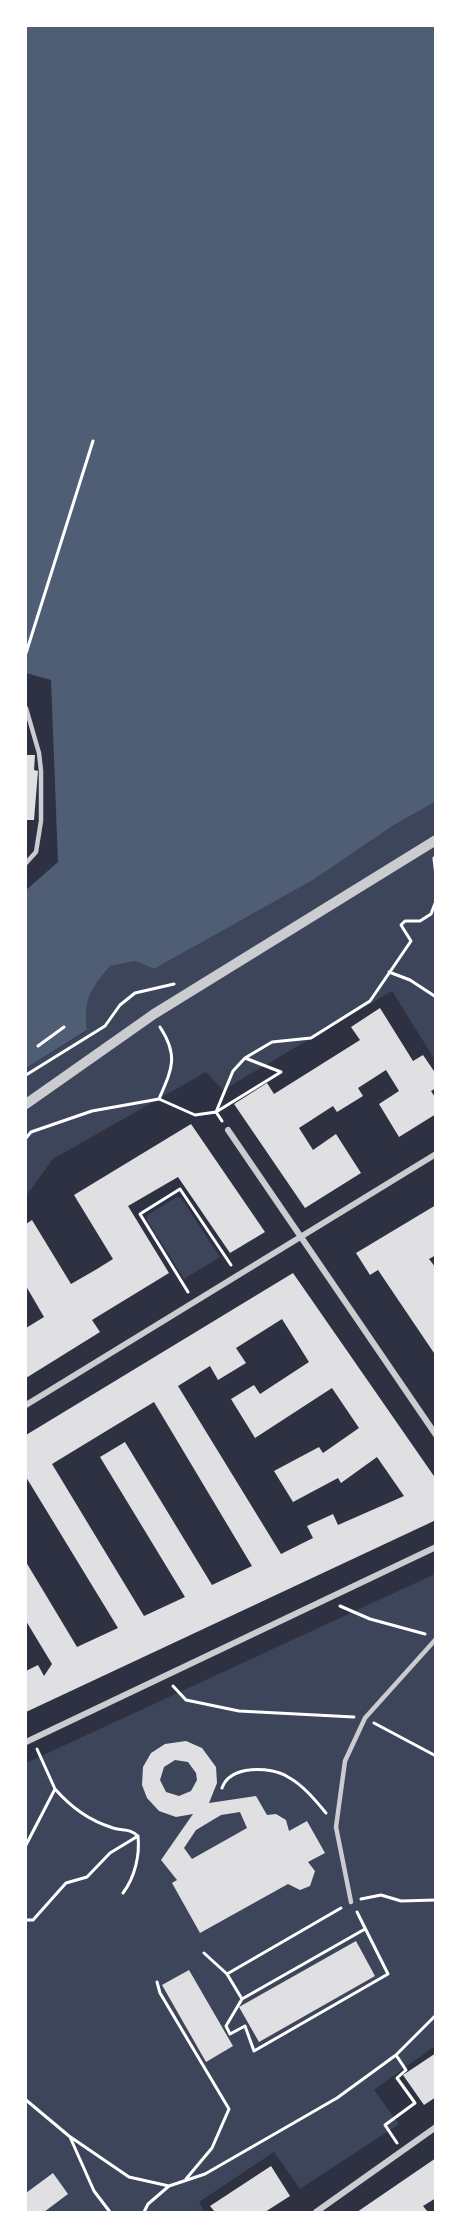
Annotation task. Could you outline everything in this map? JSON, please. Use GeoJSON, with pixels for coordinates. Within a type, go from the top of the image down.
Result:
{"type":"FeatureCollection","features":[{"type":"Feature","properties":{"kind":"street"},"geometry":{"type":"LineString","coordinates":[[26,1104],[154,1014],[435,840]]}},
{"type":"Feature","properties":{"kind":"street"},"geometry":{"type":"LineString","coordinates":[[228,1130],[435,1435]]}},
{"type":"Feature","properties":{"kind":"street"},"geometry":{"type":"LineString","coordinates":[[26,1405],[435,1154]]}},
{"type":"Feature","properties":{"kind":"street"},"geometry":{"type":"LineString","coordinates":[[26,1742],[435,1547]]}},
{"type":"Feature","properties":{"kind":"street"},"geometry":{"type":"LineString","coordinates":[[316,2212],[435,2127]]}},
{"type":"Feature","properties":{"kind":"lane"},"geometry":{"type":"LineString","coordinates":[[26,708],[42,771],[36,852],[26,863]]}},
{"type":"Feature","properties":{"kind":"lane"},"geometry":{"type":"LineString","coordinates":[[351,1902],[336,1827],[345,1761],[365,1718],[435,1638]]}},
{"type":"Feature","properties":{"kind":"path"},"geometry":{"type":"LineString","coordinates":[[26,653],[93,441]]}},
{"type":"Feature","properties":{"kind":"path"},"geometry":{"type":"LineString","coordinates":[[434,854],[435,876]]}},
{"type":"Feature","properties":{"kind":"path"},"geometry":{"type":"LineString","coordinates":[[216,1112],[233,1071],[245,1058],[272,1042],[311,1038],[370,1001],[411,941],[401,925],[405,921],[420,921],[431,914],[435,902]]}},
{"type":"Feature","properties":{"kind":"path"},"geometry":{"type":"LineString","coordinates":[[389,972],[410,980],[435,997]]}},
{"type":"Feature","properties":{"kind":"path"},"geometry":{"type":"LineString","coordinates":[[26,1075],[105,1026],[120,1005],[135,993],[174,984],[184,978]]}},
{"type":"Feature","properties":{"kind":"path"},"geometry":{"type":"LineString","coordinates":[[38,1046],[63,1027]]}},
{"type":"Feature","properties":{"kind":"path"},"geometry":{"type":"LineString","coordinates":[[159,1099],[171,1070],[171,1044],[160,1027]]}},
{"type":"Feature","properties":{"kind":"path"},"geometry":{"type":"LineString","coordinates":[[26,1138],[31,1132],[92,1111],[159,1099],[195,1115],[216,1112],[281,1072],[245,1058]]}},
{"type":"Feature","properties":{"kind":"path"},"geometry":{"type":"LineString","coordinates":[[216,1112],[228,1130]]}},
{"type":"Feature","properties":{"kind":"path"},"geometry":{"type":"LineString","coordinates":[[194,1301],[140,1214],[180,1189],[237,1274]]}},
{"type":"Feature","properties":{"kind":"path"},"geometry":{"type":"LineString","coordinates":[[325,1600],[370,1619],[435,1638]]}},
{"type":"Feature","properties":{"kind":"path"},"geometry":{"type":"LineString","coordinates":[[164,1676],[186,1700],[239,1711],[365,1718],[435,1756]]}},
{"type":"Feature","properties":{"kind":"path"},"geometry":{"type":"LineString","coordinates":[[41,1758],[55,1789],[74,1810],[114,1828],[130,1829],[138,1836],[139,1848],[131,1883],[123,1893]]}},
{"type":"Feature","properties":{"kind":"path"},"geometry":{"type":"LineString","coordinates":[[222,1788],[230,1774],[240,1770],[287,1776],[308,1793],[336,1827]]}},
{"type":"Feature","properties":{"kind":"path"},"geometry":{"type":"LineString","coordinates":[[26,1845],[55,1789]]}},
{"type":"Feature","properties":{"kind":"path"},"geometry":{"type":"LineString","coordinates":[[26,1920],[33,1920],[66,1883],[87,1877],[110,1853],[138,1836]]}},
{"type":"Feature","properties":{"kind":"path"},"geometry":{"type":"LineString","coordinates":[[227,1974],[351,1902],[381,1895],[402,1901],[435,1900]]}},
{"type":"Feature","properties":{"kind":"path"},"geometry":{"type":"LineString","coordinates":[[351,1902],[365,1929],[388,1974],[254,2051],[245,2026],[230,2034],[226,2026],[242,1999],[365,1929]]}},
{"type":"Feature","properties":{"kind":"path"},"geometry":{"type":"LineString","coordinates":[[204,1953],[227,1974],[242,1999]]}},
{"type":"Feature","properties":{"kind":"path"},"geometry":{"type":"LineString","coordinates":[[157,1982],[160,1993],[229,2109],[212,2148],[184,2181]]}},
{"type":"Feature","properties":{"kind":"path"},"geometry":{"type":"LineString","coordinates":[[144,2212],[148,2204],[169,2186],[205,2174],[338,2098],[396,2055],[435,2016]]}},
{"type":"Feature","properties":{"kind":"path"},"geometry":{"type":"LineString","coordinates":[[391,2133],[385,2125],[415,2103],[397,2078],[406,2070],[396,2055]]}},
{"type":"Feature","properties":{"kind":"path"},"geometry":{"type":"LineString","coordinates":[[26,2100],[69,2136],[129,2177],[169,2186]]}},
{"type":"Feature","properties":{"kind":"path"},"geometry":{"type":"LineString","coordinates":[[69,2136],[94,2191],[110,2212]]}},
{"type":"Feature","properties":{"kind":"shaded area"},"geometry":{"type":"Polygon","coordinates":[[[26,26],[435,26],[435,802],[394,825],[313,880],[154,969],[135,961],[110,966],[90,995],[86,1010],[87,1030],[26,1068],[26,890],[58,862],[51,680],[26,673],[26,26]]]}},
{"type":"Feature","properties":{"kind":"shaded area"},"geometry":{"type":"Polygon","coordinates":[[[435,802],[435,1060],[392,991],[223,1090],[206,1072],[53,1159],[26,1196],[26,1068],[87,1031],[86,1011],[90,995],[110,966],[135,961],[154,969],[313,880],[394,825],[435,802]]]}},
{"type":"Feature","properties":{"kind":"shaded area"},"geometry":{"type":"Polygon","coordinates":[[[177,1197],[181,1198],[220,1257],[184,1279],[147,1220],[147,1215],[177,1197]]]}},
{"type":"Feature","properties":{"kind":"shaded area"},"geometry":{"type":"Polygon","coordinates":[[[435,1574],[435,2046],[374,2090],[399,2124],[300,2189],[274,2152],[199,2202],[205,2212],[26,2212],[26,1763],[435,1574]]]}},
{"type":"Feature","properties":{"kind":"building"},"geometry":{"type":"Polygon","coordinates":[[[26,755],[35,755],[34,770],[38,771],[34,820],[26,820],[26,755]]]}},
{"type":"Feature","properties":{"kind":"building"},"geometry":{"type":"Polygon","coordinates":[[[380,1008],[413,1061],[423,1055],[436,1074],[436,1088],[431,1091],[436,1099],[436,1114],[399,1137],[379,1104],[399,1091],[386,1070],[358,1088],[363,1096],[337,1112],[333,1106],[299,1128],[313,1150],[336,1134],[361,1173],[305,1208],[234,1104],[267,1083],[274,1094],[360,1040],[351,1027],[380,1008]]]}},
{"type":"Feature","properties":{"kind":"building"},"geometry":{"type":"Polygon","coordinates":[[[191,1124],[265,1232],[230,1253],[178,1177],[128,1206],[169,1273],[92,1320],[100,1332],[26,1378],[26,1328],[44,1317],[26,1286],[26,1224],[32,1220],[71,1284],[97,1269],[113,1259],[74,1195],[191,1124]]]}},
{"type":"Feature","properties":{"kind":"building"},"geometry":{"type":"Polygon","coordinates":[[[436,1205],[436,1255],[429,1259],[436,1268],[436,1356],[378,1270],[370,1275],[356,1253],[436,1205]]]}},
{"type":"Feature","properties":{"kind":"building"},"geometry":{"type":"Polygon","coordinates":[[[293,1273],[436,1479],[436,1520],[26,1712],[26,1671],[38,1665],[44,1676],[52,1664],[26,1621],[26,1562],[77,1647],[118,1628],[26,1477],[26,1435],[293,1273]],[[282,1319],[236,1348],[246,1363],[218,1380],[210,1366],[178,1386],[281,1554],[313,1538],[307,1526],[333,1514],[338,1525],[404,1496],[377,1457],[341,1483],[338,1478],[293,1502],[274,1471],[319,1447],[323,1453],[359,1428],[332,1388],[255,1438],[231,1399],[254,1385],[260,1394],[309,1362],[282,1319]],[[154,1402],[52,1464],[144,1616],[185,1597],[100,1457],[125,1442],[212,1585],[252,1566],[154,1402]]]}},
{"type":"Feature","properties":{"kind":"building"},"geometry":{"type":"Polygon","coordinates":[[[186,1741],[202,1748],[216,1767],[217,1783],[209,1803],[256,1796],[267,1815],[276,1814],[286,1820],[289,1831],[307,1821],[325,1853],[308,1862],[315,1871],[310,1886],[300,1890],[288,1884],[200,1933],[172,1883],[177,1880],[161,1860],[193,1814],[176,1817],[159,1811],[147,1798],[142,1785],[143,1767],[151,1753],[165,1744],[186,1741]],[[175,1760],[164,1767],[160,1780],[166,1792],[179,1796],[191,1791],[197,1780],[196,1773],[188,1762],[175,1760]],[[240,1812],[221,1815],[196,1830],[184,1848],[192,1859],[247,1828],[240,1812]]]}},
{"type":"Feature","properties":{"kind":"building"},"geometry":{"type":"Polygon","coordinates":[[[356,1941],[375,1976],[259,2042],[239,2007],[356,1941]]]}},
{"type":"Feature","properties":{"kind":"building"},"geometry":{"type":"Polygon","coordinates":[[[189,1970],[233,2046],[206,2062],[162,1985],[189,1970]]]}},
{"type":"Feature","properties":{"kind":"building"},"geometry":{"type":"Polygon","coordinates":[[[436,2053],[436,2097],[424,2105],[403,2075],[436,2053]]]}},
{"type":"Feature","properties":{"kind":"building"},"geometry":{"type":"Polygon","coordinates":[[[436,2158],[436,2198],[423,2206],[428,2212],[357,2212],[436,2158]]]}},
{"type":"Feature","properties":{"kind":"building"},"geometry":{"type":"Polygon","coordinates":[[[271,2166],[290,2196],[265,2212],[215,2212],[210,2206],[271,2166]]]}},
{"type":"Feature","properties":{"kind":"building"},"geometry":{"type":"Polygon","coordinates":[[[53,2173],[68,2194],[44,2212],[26,2212],[26,2193],[53,2173]]]}}]}
